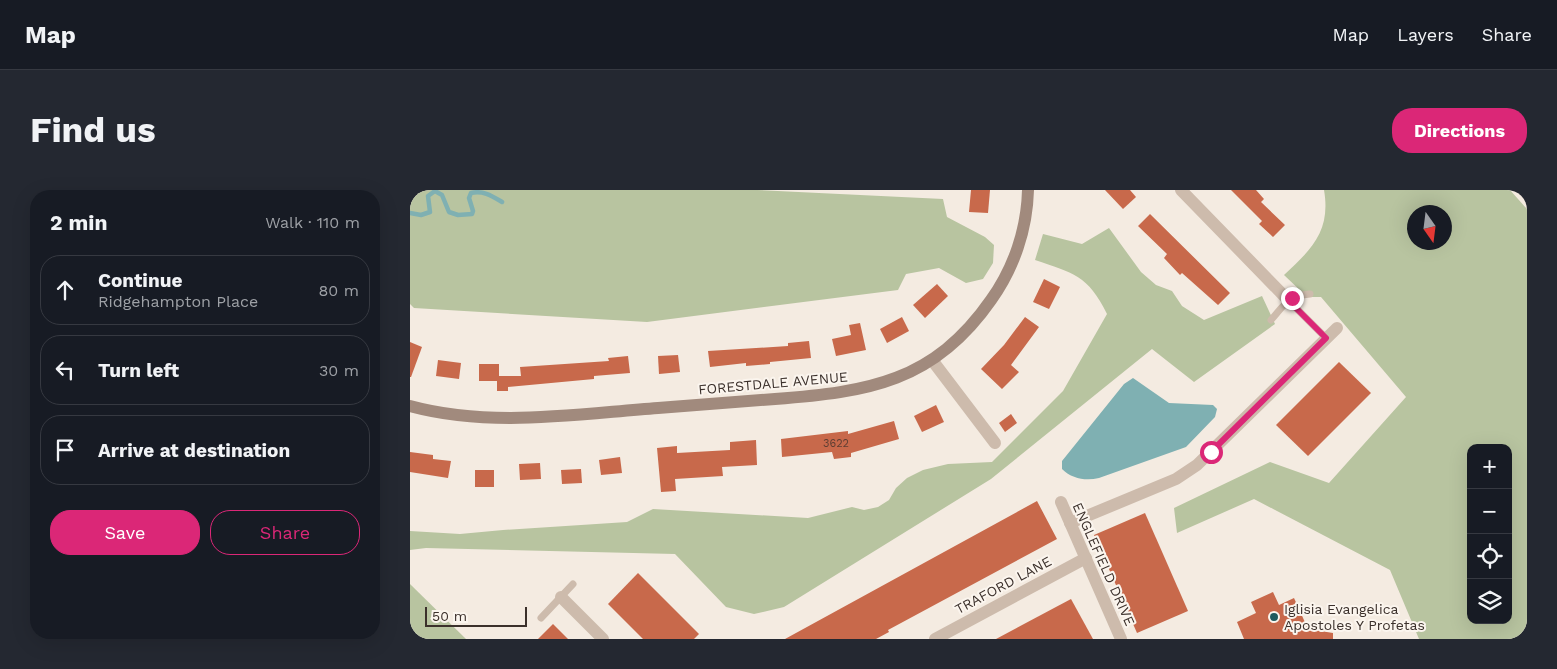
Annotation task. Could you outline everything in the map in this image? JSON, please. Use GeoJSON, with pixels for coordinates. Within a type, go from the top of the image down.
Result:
{"type":"FeatureCollection","features":[{"type":"Feature","properties":{"kind":"street","name":"FORESTDALE AVENUE"},"geometry":{"type":"LineString","coordinates":[[410,406],[462,416],[526,418],[827,395],[878,385],[904,375],[932,360],[964,333],[997,292],[1018,245],[1024,225],[1028,190]]}},
{"type":"Feature","properties":{"kind":"street"},"geometry":{"type":"LineString","coordinates":[[1181,190],[1288,300]]}},
{"type":"Feature","properties":{"kind":"street"},"geometry":{"type":"LineString","coordinates":[[1070,523],[1176,479],[1197,465],[1337,328]]}},
{"type":"Feature","properties":{"kind":"street"},"geometry":{"type":"LineString","coordinates":[[932,360],[995,443]]}},
{"type":"Feature","properties":{"kind":"street","name":"ENGLEFIELD DRIVE"},"geometry":{"type":"LineString","coordinates":[[1061,502],[1120,639]]}},
{"type":"Feature","properties":{"kind":"street","name":"TRAFORD LANE"},"geometry":{"type":"LineString","coordinates":[[935,639],[1086,558]]}},
{"type":"Feature","properties":{"kind":"street"},"geometry":{"type":"LineString","coordinates":[[561,597],[603,639]]}},
{"type":"Feature","properties":{"kind":"lane"},"geometry":{"type":"LineString","coordinates":[[1272,320],[1288,300],[1294,296],[1310,294]]}},
{"type":"Feature","properties":{"kind":"lane"},"geometry":{"type":"LineString","coordinates":[[1288,300],[1326,338]]}},
{"type":"Feature","properties":{"kind":"lane"},"geometry":{"type":"LineString","coordinates":[[541,618],[573,584]]}},
{"type":"Feature","properties":{"kind":"green space"},"geometry":{"type":"Polygon","coordinates":[[[410,190],[757,190],[943,199],[947,217],[985,237],[994,245],[993,263],[983,279],[966,283],[939,268],[906,274],[898,290],[647,322],[414,308],[410,304],[410,190]]]}},
{"type":"Feature","properties":{"kind":"green space"},"geometry":{"type":"Polygon","coordinates":[[[1324,190],[1510,190],[1527,209],[1527,639],[1419,639],[1390,570],[1254,499],[1177,533],[1174,508],[1270,462],[1329,483],[1406,397],[1321,297],[1307,297],[1284,275],[1311,247],[1322,228],[1325,217],[1324,190]]]}},
{"type":"Feature","properties":{"kind":"green space"},"geometry":{"type":"Polygon","coordinates":[[[1109,228],[1141,272],[1156,285],[1172,291],[1182,306],[1204,320],[1262,296],[1275,324],[1194,382],[1152,349],[991,479],[784,607],[754,614],[726,607],[675,554],[426,548],[410,550],[410,531],[460,534],[627,522],[653,509],[808,518],[852,507],[864,510],[878,507],[889,500],[896,488],[907,478],[923,470],[948,464],[992,462],[1063,391],[1107,314],[1093,291],[1078,277],[1060,268],[1035,260],[1043,234],[1082,244],[1109,228]]]}},
{"type":"Feature","properties":{"kind":"green space"},"geometry":{"type":"Polygon","coordinates":[[[410,584],[466,639],[410,639],[410,584]]]}},
{"type":"Feature","properties":{"kind":"water"},"geometry":{"type":"Polygon","coordinates":[[[1133,378],[1169,403],[1213,405],[1217,409],[1215,417],[1186,447],[1099,478],[1079,478],[1070,475],[1062,469],[1062,461],[1124,384],[1133,378]]]}},
{"type":"Feature","properties":{"kind":"building"},"geometry":{"type":"Polygon","coordinates":[[[971,190],[990,190],[988,213],[969,212],[971,190]]]}},
{"type":"Feature","properties":{"kind":"building"},"geometry":{"type":"Polygon","coordinates":[[[1105,190],[1130,190],[1136,197],[1123,209],[1105,190]]]}},
{"type":"Feature","properties":{"kind":"building"},"geometry":{"type":"Polygon","coordinates":[[[1231,190],[1256,190],[1264,199],[1261,202],[1285,225],[1273,237],[1259,224],[1262,221],[1231,190]]]}},
{"type":"Feature","properties":{"kind":"building"},"geometry":{"type":"Polygon","coordinates":[[[1150,214],[1230,293],[1218,305],[1182,273],[1180,275],[1164,258],[1167,254],[1138,226],[1150,214]]]}},
{"type":"Feature","properties":{"kind":"building"},"geometry":{"type":"Polygon","coordinates":[[[1044,279],[1060,287],[1049,309],[1033,302],[1044,279]]]}},
{"type":"Feature","properties":{"kind":"building"},"geometry":{"type":"Polygon","coordinates":[[[937,284],[948,296],[925,318],[913,305],[937,284]]]}},
{"type":"Feature","properties":{"kind":"building"},"geometry":{"type":"Polygon","coordinates":[[[902,317],[909,331],[887,343],[880,329],[902,317]]]}},
{"type":"Feature","properties":{"kind":"building"},"geometry":{"type":"Polygon","coordinates":[[[1025,317],[1039,327],[1011,365],[1019,372],[1002,389],[981,369],[1004,345],[1025,317]]]}},
{"type":"Feature","properties":{"kind":"building"},"geometry":{"type":"Polygon","coordinates":[[[860,323],[866,350],[836,356],[832,339],[851,335],[849,325],[860,323]]]}},
{"type":"Feature","properties":{"kind":"building"},"geometry":{"type":"Polygon","coordinates":[[[809,341],[811,358],[770,362],[770,364],[746,366],[746,363],[710,367],[708,351],[788,346],[788,343],[809,341]]]}},
{"type":"Feature","properties":{"kind":"building"},"geometry":{"type":"Polygon","coordinates":[[[410,342],[422,347],[411,377],[410,377],[410,342]]]}},
{"type":"Feature","properties":{"kind":"building"},"geometry":{"type":"Polygon","coordinates":[[[678,355],[680,372],[659,374],[658,356],[678,355]]]}},
{"type":"Feature","properties":{"kind":"building"},"geometry":{"type":"Polygon","coordinates":[[[628,356],[630,373],[594,376],[594,379],[508,387],[508,391],[497,391],[497,381],[479,381],[479,364],[499,364],[499,376],[521,376],[520,367],[609,361],[608,358],[628,356]]]}},
{"type":"Feature","properties":{"kind":"building"},"geometry":{"type":"Polygon","coordinates":[[[438,360],[461,363],[459,379],[436,376],[438,360]]]}},
{"type":"Feature","properties":{"kind":"building"},"geometry":{"type":"Polygon","coordinates":[[[1339,362],[1371,393],[1308,456],[1276,425],[1339,362]]]}},
{"type":"Feature","properties":{"kind":"building"},"geometry":{"type":"Polygon","coordinates":[[[936,405],[944,422],[922,432],[914,416],[936,405]]]}},
{"type":"Feature","properties":{"kind":"building"},"geometry":{"type":"Polygon","coordinates":[[[1011,414],[1017,423],[1005,432],[999,423],[1011,414]]]}},
{"type":"Feature","properties":{"kind":"building"},"geometry":{"type":"Polygon","coordinates":[[[894,421],[899,439],[851,453],[851,457],[834,459],[832,452],[782,457],[781,439],[848,431],[848,434],[894,421]]]}},
{"type":"Feature","properties":{"kind":"building"},"geometry":{"type":"Polygon","coordinates":[[[756,440],[757,465],[722,467],[723,476],[675,479],[676,491],[661,492],[657,448],[677,446],[677,453],[730,450],[730,442],[756,440]]]}},
{"type":"Feature","properties":{"kind":"building"},"geometry":{"type":"Polygon","coordinates":[[[410,452],[433,455],[433,459],[451,461],[448,478],[410,472],[410,452]]]}},
{"type":"Feature","properties":{"kind":"building"},"geometry":{"type":"Polygon","coordinates":[[[620,457],[622,473],[601,475],[599,460],[620,457]]]}},
{"type":"Feature","properties":{"kind":"building"},"geometry":{"type":"Polygon","coordinates":[[[540,463],[541,479],[520,480],[519,464],[540,463]]]}},
{"type":"Feature","properties":{"kind":"building"},"geometry":{"type":"Polygon","coordinates":[[[581,469],[582,483],[562,484],[561,470],[581,469]]]}},
{"type":"Feature","properties":{"kind":"building"},"geometry":{"type":"Polygon","coordinates":[[[475,470],[494,470],[494,487],[475,487],[475,470]]]}},
{"type":"Feature","properties":{"kind":"building"},"geometry":{"type":"Polygon","coordinates":[[[1037,501],[1057,539],[888,630],[889,632],[876,639],[785,639],[1037,501]]]}},
{"type":"Feature","properties":{"kind":"building"},"geometry":{"type":"Polygon","coordinates":[[[1145,513],[1188,611],[1137,633],[1094,535],[1145,513]]]}},
{"type":"Feature","properties":{"kind":"building"},"geometry":{"type":"Polygon","coordinates":[[[638,573],[699,634],[694,639],[643,639],[608,604],[638,573]]]}},
{"type":"Feature","properties":{"kind":"building","name":"Iglisia Evangelica Apostoles Y Profetas"},"geometry":{"type":"Polygon","coordinates":[[[1273,592],[1279,605],[1294,598],[1308,629],[1333,633],[1333,639],[1244,639],[1237,622],[1256,613],[1251,602],[1273,592]]]}},
{"type":"Feature","properties":{"kind":"building"},"geometry":{"type":"Polygon","coordinates":[[[1071,599],[1093,639],[996,639],[1071,599]]]}},
{"type":"Feature","properties":{"kind":"building"},"geometry":{"type":"Polygon","coordinates":[[[553,624],[568,639],[538,639],[553,624]]]}},
{"type":"Feature","properties":{"kind":"waterway"},"geometry":{"type":"LineString","coordinates":[[410,213],[421,215],[430,212],[428,196],[435,191],[442,195],[449,212],[458,215],[472,214],[473,211],[469,198],[471,193],[483,193],[502,202]]}},
{"type":"Feature","properties":{"kind":"place","name":"Iglisia Evangelica Apostoles Y Profetas"},"geometry":{"type":"Point","coordinates":[1274,617]}},
{"type":"Feature","properties":{"kind":"route"},"geometry":{"type":"LineString","coordinates":[[1211,452],[1326,338],[1288,300],[1292,298]]}}]}
